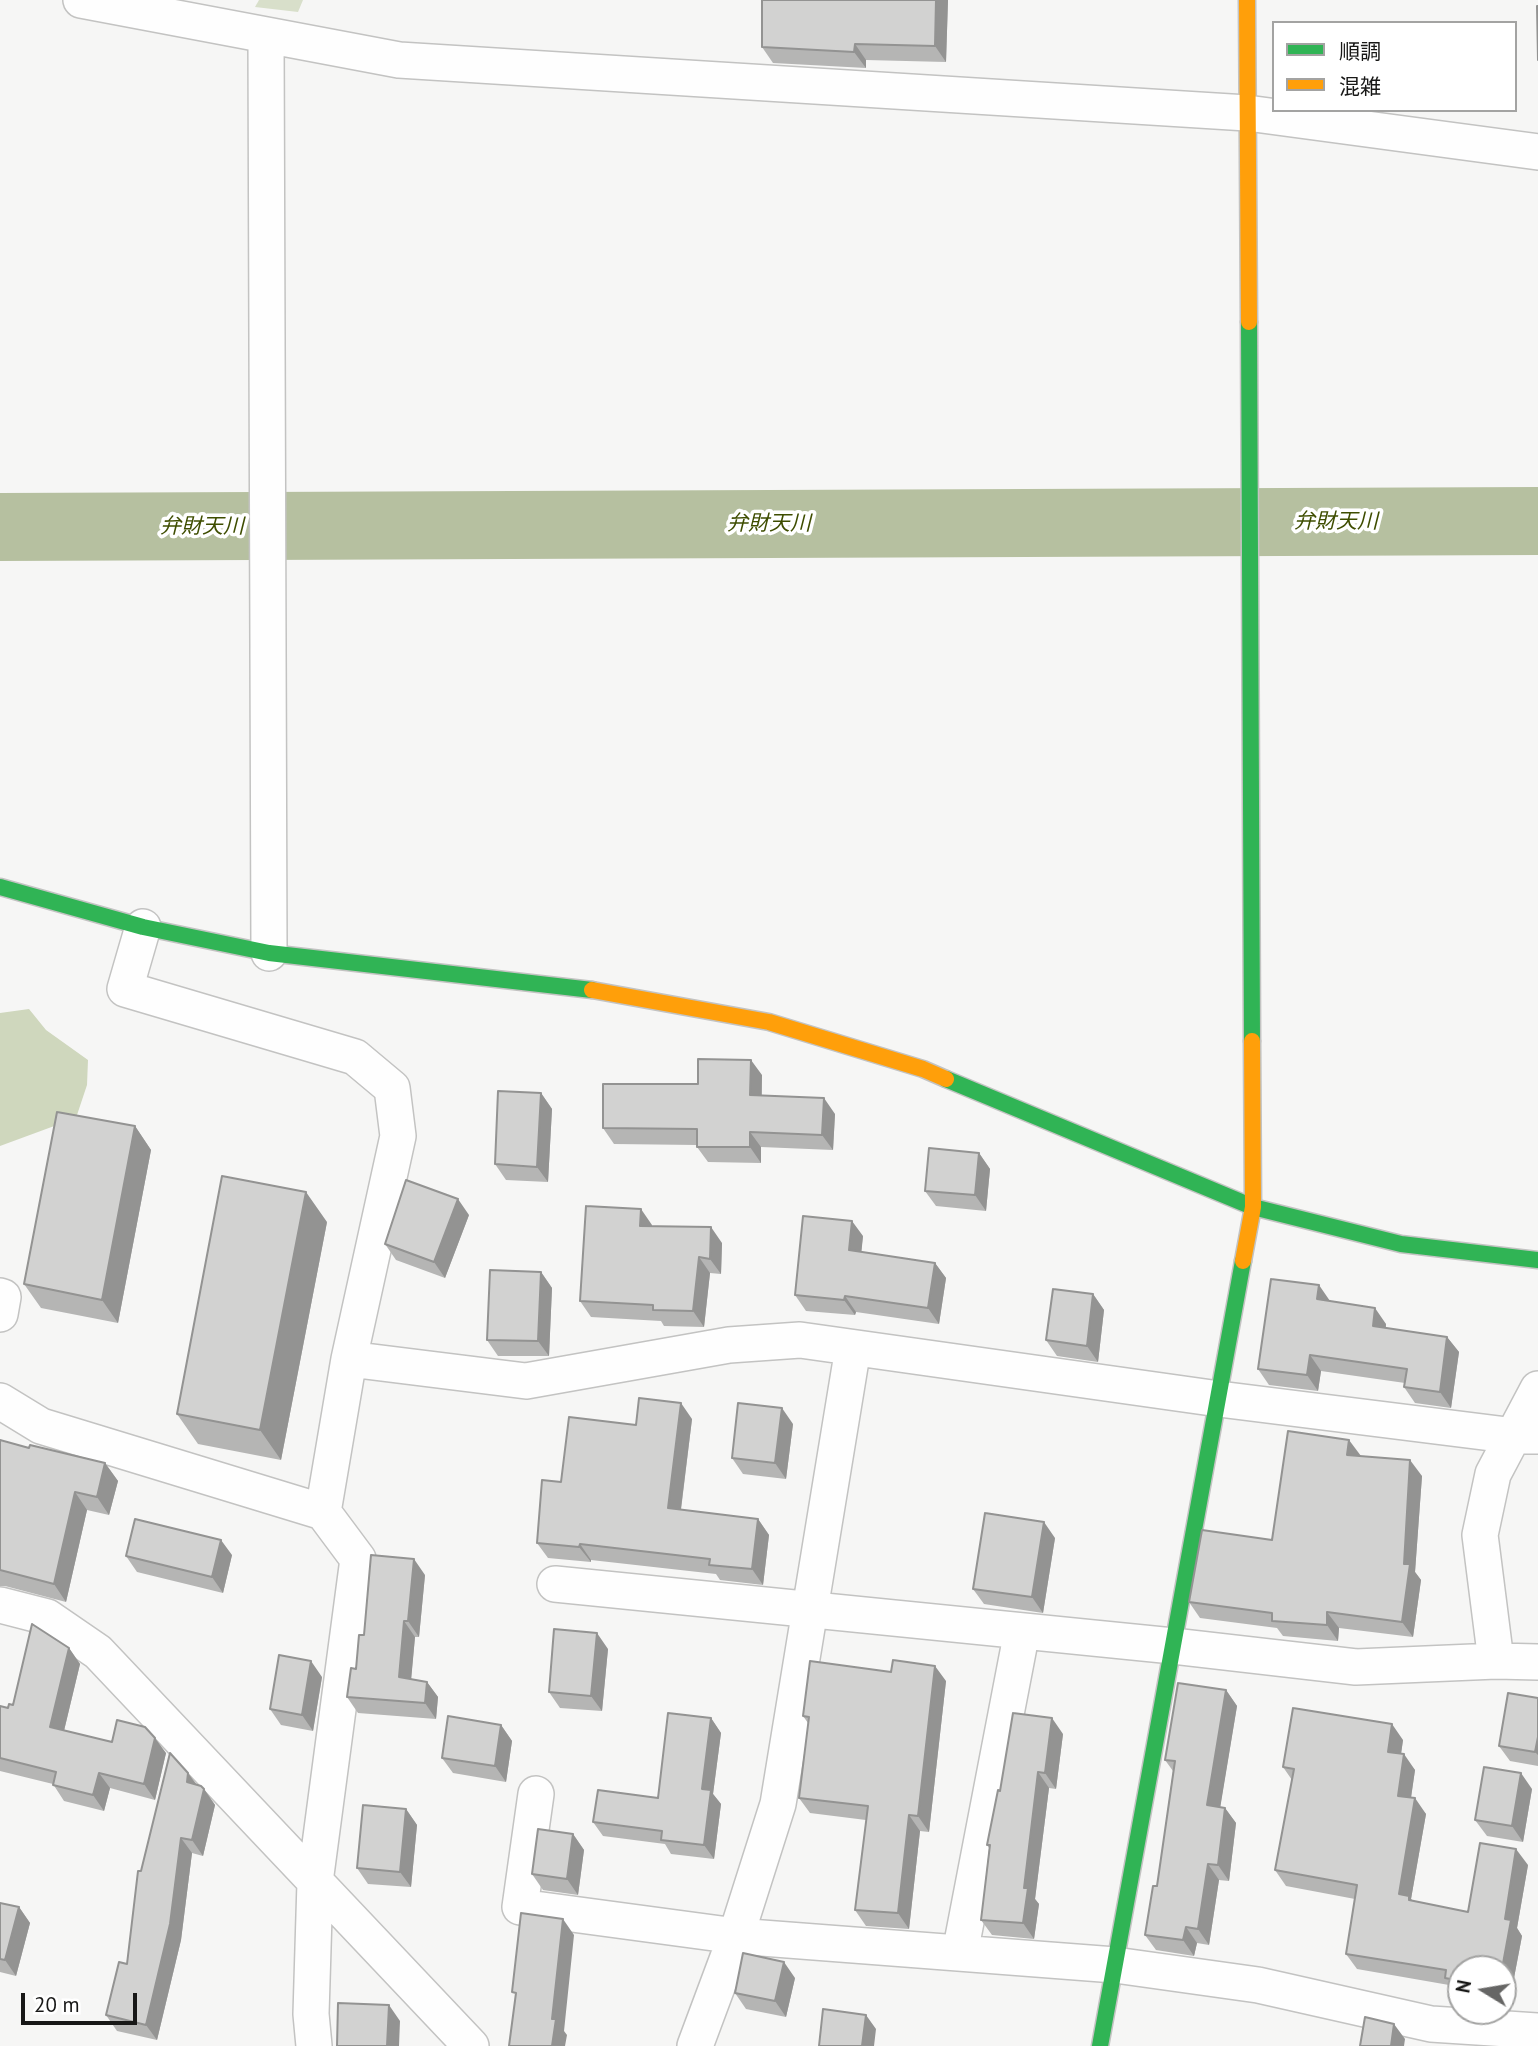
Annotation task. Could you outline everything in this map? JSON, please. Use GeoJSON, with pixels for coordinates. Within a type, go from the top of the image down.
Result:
{"type":"FeatureCollection","features":[{"type":"Feature","properties":{"kind":"street"},"geometry":{"type":"LineString","coordinates":[[81,0],[399,60],[1247,113],[1538,152]]}},
{"type":"Feature","properties":{"kind":"street"},"geometry":{"type":"LineString","coordinates":[[1100,2046],[1253,1207],[1247,0]]}},
{"type":"Feature","properties":{"kind":"street"},"geometry":{"type":"LineString","coordinates":[[266,35],[268,953]]}},
{"type":"Feature","properties":{"kind":"street"},"geometry":{"type":"LineString","coordinates":[[0,887],[143,927],[268,953],[607,992],[769,1022],[923,1069],[1253,1207],[1401,1244],[1538,1260]]}},
{"type":"Feature","properties":{"kind":"street"},"geometry":{"type":"LineString","coordinates":[[143,927],[125,989],[355,1058],[392,1088],[398,1136],[349,1359],[323,1512]]}},
{"type":"Feature","properties":{"kind":"street"},"geometry":{"type":"LineString","coordinates":[[0,1296],[3,1297],[0,1314]]}},
{"type":"Feature","properties":{"kind":"street"},"geometry":{"type":"LineString","coordinates":[[349,1359],[526,1381],[729,1345],[800,1340],[1219,1399],[1526,1436]]}},
{"type":"Feature","properties":{"kind":"street"},"geometry":{"type":"LineString","coordinates":[[695,2046],[736,1936],[778,1804],[853,1348]]}},
{"type":"Feature","properties":{"kind":"street"},"geometry":{"type":"LineString","coordinates":[[1496,1661],[1480,1535],[1493,1474],[1526,1436],[1538,1390]]}},
{"type":"Feature","properties":{"kind":"street"},"geometry":{"type":"LineString","coordinates":[[0,1401],[41,1426],[323,1512],[358,1559],[315,1882],[311,2014],[314,2046]]}},
{"type":"Feature","properties":{"kind":"street"},"geometry":{"type":"LineString","coordinates":[[555,1584],[1356,1667],[1496,1661],[1538,1662]]}},
{"type":"Feature","properties":{"kind":"street"},"geometry":{"type":"LineString","coordinates":[[0,1605],[47,1617],[98,1652],[471,2046]]}},
{"type":"Feature","properties":{"kind":"street"},"geometry":{"type":"LineString","coordinates":[[960,1953],[1021,1631]]}},
{"type":"Feature","properties":{"kind":"street"},"geometry":{"type":"LineString","coordinates":[[536,1794],[520,1908],[736,1936],[1115,1965],[1258,1985],[1431,2024],[1462,2036],[1538,2031]]}},
{"type":"Feature","properties":{"kind":"green space"},"geometry":{"type":"Polygon","coordinates":[[[259,0],[303,0],[298,12],[255,7],[259,0]]]}},
{"type":"Feature","properties":{"kind":"green space"},"geometry":{"type":"Polygon","coordinates":[[[29,1009],[46,1030],[88,1060],[87,1085],[76,1118],[0,1146],[0,1013],[29,1009]]]}},
{"type":"Feature","properties":{"kind":"building"},"geometry":{"type":"Polygon","coordinates":[[[762,0],[936,0],[935,46],[855,44],[854,52],[762,47],[762,0]]]}},
{"type":"Feature","properties":{"kind":"building"},"geometry":{"type":"Polygon","coordinates":[[[698,1059],[751,1060],[750,1095],[824,1098],[822,1135],[750,1132],[750,1147],[697,1147],[697,1129],[603,1128],[603,1084],[698,1084],[698,1059]]]}},
{"type":"Feature","properties":{"kind":"building"},"geometry":{"type":"Polygon","coordinates":[[[498,1091],[541,1093],[537,1167],[495,1164],[498,1091]]]}},
{"type":"Feature","properties":{"kind":"building"},"geometry":{"type":"Polygon","coordinates":[[[57,1112],[135,1126],[102,1300],[24,1284],[57,1112]]]}},
{"type":"Feature","properties":{"kind":"building"},"geometry":{"type":"Polygon","coordinates":[[[929,1148],[979,1153],[975,1195],[925,1191],[929,1148]]]}},
{"type":"Feature","properties":{"kind":"building"},"geometry":{"type":"Polygon","coordinates":[[[222,1176],[306,1192],[260,1430],[177,1414],[222,1176]]]}},
{"type":"Feature","properties":{"kind":"building"},"geometry":{"type":"Polygon","coordinates":[[[406,1180],[458,1199],[434,1262],[385,1244],[406,1180]]]}},
{"type":"Feature","properties":{"kind":"building"},"geometry":{"type":"Polygon","coordinates":[[[586,1206],[641,1209],[640,1226],[711,1227],[710,1259],[699,1257],[693,1311],[653,1310],[653,1305],[580,1301],[586,1206]]]}},
{"type":"Feature","properties":{"kind":"building"},"geometry":{"type":"Polygon","coordinates":[[[803,1216],[852,1221],[849,1250],[935,1263],[928,1308],[845,1296],[844,1300],[795,1295],[803,1216]]]}},
{"type":"Feature","properties":{"kind":"building"},"geometry":{"type":"Polygon","coordinates":[[[490,1270],[541,1272],[538,1341],[487,1340],[490,1270]]]}},
{"type":"Feature","properties":{"kind":"building"},"geometry":{"type":"Polygon","coordinates":[[[1271,1279],[1319,1285],[1317,1299],[1375,1308],[1373,1326],[1447,1337],[1440,1392],[1404,1387],[1407,1369],[1310,1355],[1307,1375],[1258,1369],[1271,1279]]]}},
{"type":"Feature","properties":{"kind":"building"},"geometry":{"type":"Polygon","coordinates":[[[1053,1289],[1093,1294],[1087,1346],[1046,1340],[1053,1289]]]}},
{"type":"Feature","properties":{"kind":"building"},"geometry":{"type":"Polygon","coordinates":[[[639,1398],[681,1403],[668,1508],[758,1519],[752,1569],[709,1565],[710,1559],[580,1544],[579,1547],[537,1543],[542,1480],[561,1482],[569,1417],[636,1425],[639,1398]]]}},
{"type":"Feature","properties":{"kind":"building"},"geometry":{"type":"Polygon","coordinates":[[[738,1403],[782,1408],[775,1463],[732,1458],[738,1403]]]}},
{"type":"Feature","properties":{"kind":"building"},"geometry":{"type":"Polygon","coordinates":[[[1288,1431],[1349,1440],[1347,1455],[1410,1460],[1404,1564],[1410,1564],[1402,1622],[1327,1612],[1327,1625],[1272,1621],[1272,1613],[1189,1602],[1202,1530],[1272,1540],[1288,1431]]]}},
{"type":"Feature","properties":{"kind":"building"},"geometry":{"type":"Polygon","coordinates":[[[0,1440],[105,1463],[97,1497],[75,1492],[54,1584],[0,1570],[0,1440]]]}},
{"type":"Feature","properties":{"kind":"building"},"geometry":{"type":"Polygon","coordinates":[[[985,1513],[1044,1522],[1032,1597],[973,1589],[985,1513]]]}},
{"type":"Feature","properties":{"kind":"building"},"geometry":{"type":"Polygon","coordinates":[[[135,1519],[221,1540],[212,1577],[126,1556],[135,1519]]]}},
{"type":"Feature","properties":{"kind":"building"},"geometry":{"type":"Polygon","coordinates":[[[371,1555],[414,1559],[408,1621],[404,1621],[399,1677],[427,1682],[425,1703],[347,1697],[351,1668],[356,1669],[359,1635],[364,1635],[371,1555]]]}},
{"type":"Feature","properties":{"kind":"building"},"geometry":{"type":"Polygon","coordinates":[[[32,1624],[69,1648],[50,1727],[112,1742],[117,1720],[145,1727],[155,1738],[144,1784],[99,1773],[93,1795],[53,1785],[56,1772],[0,1758],[0,1706],[8,1708],[9,1704],[13,1705],[32,1624]]]}},
{"type":"Feature","properties":{"kind":"building"},"geometry":{"type":"Polygon","coordinates":[[[554,1629],[597,1633],[591,1696],[549,1692],[554,1629]]]}},
{"type":"Feature","properties":{"kind":"building"},"geometry":{"type":"Polygon","coordinates":[[[279,1655],[311,1661],[302,1715],[270,1709],[279,1655]]]}},
{"type":"Feature","properties":{"kind":"building"},"geometry":{"type":"Polygon","coordinates":[[[893,1660],[935,1666],[918,1816],[909,1815],[898,1913],[855,1910],[868,1806],[799,1798],[809,1717],[803,1716],[810,1661],[891,1672],[893,1660]]]}},
{"type":"Feature","properties":{"kind":"building"},"geometry":{"type":"Polygon","coordinates":[[[1178,1683],[1226,1690],[1207,1805],[1225,1808],[1218,1865],[1208,1864],[1198,1929],[1186,1927],[1183,1940],[1145,1935],[1153,1886],[1157,1886],[1175,1761],[1165,1760],[1178,1683]]]}},
{"type":"Feature","properties":{"kind":"building"},"geometry":{"type":"Polygon","coordinates":[[[1508,1693],[1538,1698],[1538,1737],[1535,1752],[1499,1746],[1508,1693]]]}},
{"type":"Feature","properties":{"kind":"building"},"geometry":{"type":"Polygon","coordinates":[[[1293,1708],[1392,1724],[1388,1752],[1404,1754],[1398,1796],[1415,1798],[1399,1894],[1409,1896],[1409,1900],[1468,1912],[1480,1843],[1516,1849],[1505,1919],[1511,1920],[1505,1955],[1447,1955],[1447,1978],[1446,1970],[1346,1954],[1357,1885],[1275,1870],[1294,1769],[1283,1767],[1293,1708]]]}},
{"type":"Feature","properties":{"kind":"building"},"geometry":{"type":"Polygon","coordinates":[[[668,1713],[711,1718],[702,1789],[711,1790],[704,1845],[661,1840],[662,1831],[593,1822],[598,1790],[658,1798],[668,1713]]]}},
{"type":"Feature","properties":{"kind":"building"},"geometry":{"type":"Polygon","coordinates":[[[1013,1713],[1052,1718],[1045,1773],[1038,1772],[1024,1888],[1028,1888],[1023,1923],[981,1920],[990,1845],[987,1845],[998,1790],[1000,1791],[1013,1713]]]}},
{"type":"Feature","properties":{"kind":"building"},"geometry":{"type":"Polygon","coordinates":[[[448,1716],[501,1725],[495,1766],[442,1758],[448,1716]]]}},
{"type":"Feature","properties":{"kind":"building"},"geometry":{"type":"Polygon","coordinates":[[[170,1753],[188,1773],[187,1782],[204,1789],[192,1840],[181,1838],[170,1924],[146,2025],[106,2015],[119,1962],[127,1964],[138,1871],[141,1871],[170,1753]]]}},
{"type":"Feature","properties":{"kind":"building"},"geometry":{"type":"Polygon","coordinates":[[[1484,1767],[1521,1773],[1512,1826],[1475,1820],[1484,1767]]]}},
{"type":"Feature","properties":{"kind":"building"},"geometry":{"type":"Polygon","coordinates":[[[363,1805],[406,1809],[400,1872],[357,1868],[363,1805]]]}},
{"type":"Feature","properties":{"kind":"building"},"geometry":{"type":"Polygon","coordinates":[[[538,1829],[573,1834],[567,1879],[532,1874],[538,1829]]]}},
{"type":"Feature","properties":{"kind":"building"},"geometry":{"type":"Polygon","coordinates":[[[0,1903],[19,1907],[5,1960],[0,1959],[0,1903]]]}},
{"type":"Feature","properties":{"kind":"building"},"geometry":{"type":"Polygon","coordinates":[[[521,1913],[563,1919],[552,2019],[556,2019],[552,2046],[509,2046],[516,1993],[512,1992],[521,1913]]]}},
{"type":"Feature","properties":{"kind":"building"},"geometry":{"type":"Polygon","coordinates":[[[743,1953],[784,1962],[775,2001],[735,1993],[743,1953]]]}},
{"type":"Feature","properties":{"kind":"building"},"geometry":{"type":"Polygon","coordinates":[[[338,2003],[389,2005],[387,2046],[337,2046],[338,2003]]]}},
{"type":"Feature","properties":{"kind":"building"},"geometry":{"type":"Polygon","coordinates":[[[823,2009],[866,2015],[862,2046],[819,2046],[823,2009]]]}},
{"type":"Feature","properties":{"kind":"building"},"geometry":{"type":"Polygon","coordinates":[[[1365,2017],[1394,2024],[1391,2046],[1360,2046],[1365,2017]]]}},
{"type":"Feature","properties":{"kind":"waterway","name":"弁財天川"},"geometry":{"type":"LineString","coordinates":[[0,527],[1538,521]]}},
{"type":"Feature","properties":{"kind":"traffic: fast"},"geometry":{"type":"LineString","coordinates":[[1249,322],[1252,1041]]}},
{"type":"Feature","properties":{"kind":"traffic: fast"},"geometry":{"type":"LineString","coordinates":[[0,887],[143,927],[269,953],[592,990]]}},
{"type":"Feature","properties":{"kind":"traffic: fast"},"geometry":{"type":"LineString","coordinates":[[946,1079],[1253,1207],[1401,1244],[1538,1260]]}},
{"type":"Feature","properties":{"kind":"traffic: fast"},"geometry":{"type":"LineString","coordinates":[[1100,2046],[1243,1261]]}},
{"type":"Feature","properties":{"kind":"traffic: slow"},"geometry":{"type":"LineString","coordinates":[[1247,0],[1249,322]]}},
{"type":"Feature","properties":{"kind":"traffic: slow"},"geometry":{"type":"LineString","coordinates":[[592,990],[769,1022],[923,1069],[946,1079]]}},
{"type":"Feature","properties":{"kind":"traffic: slow"},"geometry":{"type":"LineString","coordinates":[[1243,1261],[1253,1207],[1252,1041]]}}]}
